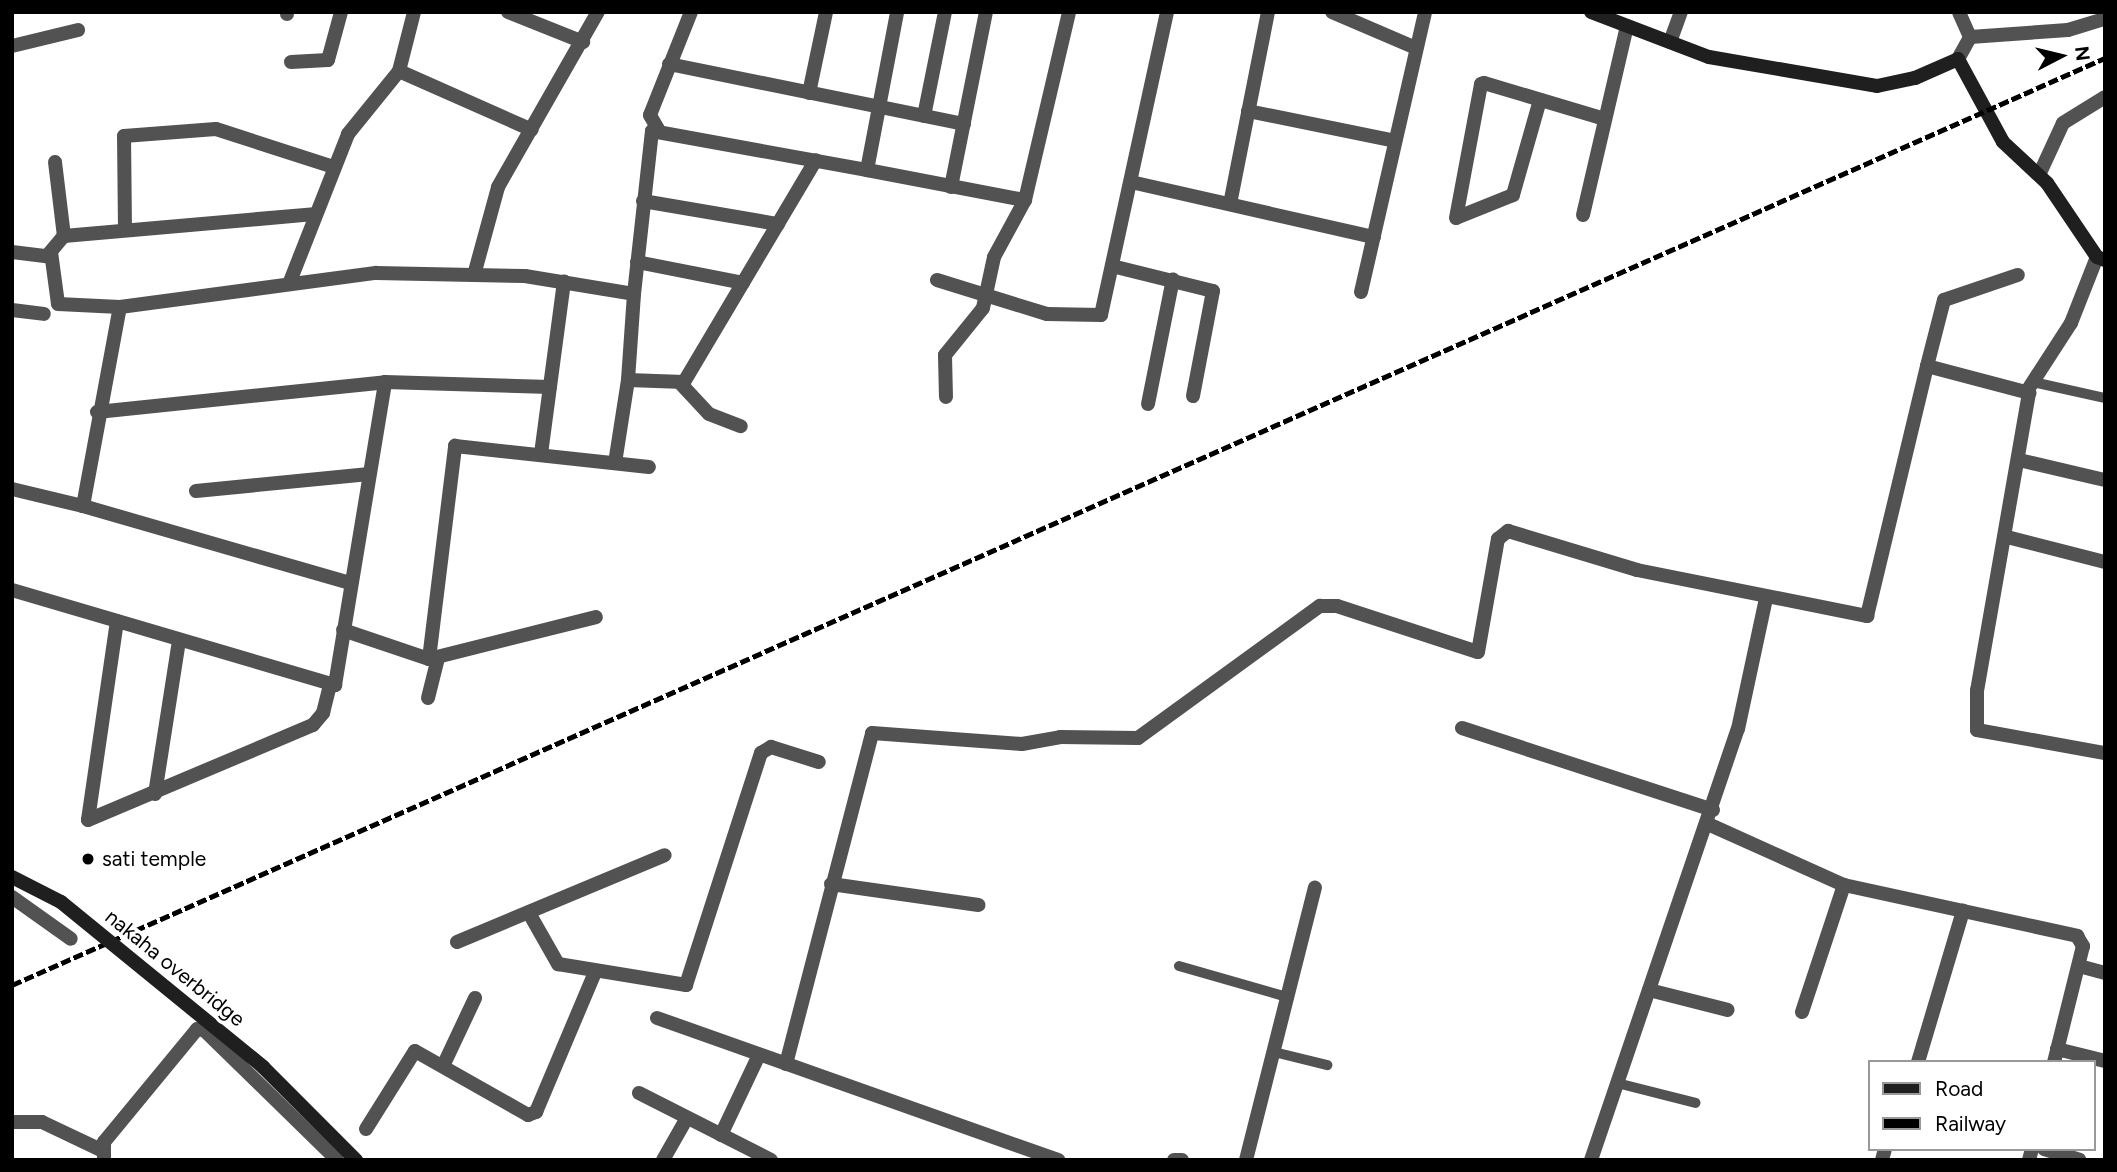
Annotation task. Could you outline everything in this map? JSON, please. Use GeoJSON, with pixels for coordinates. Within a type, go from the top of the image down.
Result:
{"type":"FeatureCollection","features":[{"type":"Feature","properties":{"kind":"street"},"geometry":{"type":"LineString","coordinates":[[291,62],[328,60],[341,12]]}},
{"type":"Feature","properties":{"kind":"street"},"geometry":{"type":"LineString","coordinates":[[289,284],[314,214],[348,134],[400,71],[414,12]]}},
{"type":"Feature","properties":{"kind":"street"},"geometry":{"type":"LineString","coordinates":[[508,12],[583,42]]}},
{"type":"Feature","properties":{"kind":"street"},"geometry":{"type":"LineString","coordinates":[[474,275],[498,187],[598,12]]}},
{"type":"Feature","properties":{"kind":"street"},"geometry":{"type":"LineString","coordinates":[[691,12],[650,115],[659,128],[1025,200]]}},
{"type":"Feature","properties":{"kind":"street"},"geometry":{"type":"LineString","coordinates":[[809,93],[826,12]]}},
{"type":"Feature","properties":{"kind":"street"},"geometry":{"type":"LineString","coordinates":[[867,170],[897,12]]}},
{"type":"Feature","properties":{"kind":"street"},"geometry":{"type":"LineString","coordinates":[[924,116],[945,12]]}},
{"type":"Feature","properties":{"kind":"street"},"geometry":{"type":"LineString","coordinates":[[951,187],[986,12]]}},
{"type":"Feature","properties":{"kind":"street"},"geometry":{"type":"LineString","coordinates":[[946,397],[945,355],[977,317],[988,292],[994,257],[1025,200],[1069,12]]}},
{"type":"Feature","properties":{"kind":"street"},"geometry":{"type":"LineString","coordinates":[[937,280],[988,292],[1047,313],[1097,317],[1112,266],[1167,12]]}},
{"type":"Feature","properties":{"kind":"street"},"geometry":{"type":"LineString","coordinates":[[1230,204],[1268,12]]}},
{"type":"Feature","properties":{"kind":"street"},"geometry":{"type":"LineString","coordinates":[[1332,12],[1416,48]]}},
{"type":"Feature","properties":{"kind":"street"},"geometry":{"type":"LineString","coordinates":[[1361,292],[1425,12]]}},
{"type":"Feature","properties":{"kind":"street"},"geometry":{"type":"LineString","coordinates":[[1591,12],[1609,15],[1627,26],[1709,57],[1877,86],[1915,78],[1958,59],[1970,37]]}},
{"type":"Feature","properties":{"kind":"street"},"geometry":{"type":"LineString","coordinates":[[1670,42],[1681,12]]}},
{"type":"Feature","properties":{"kind":"street"},"geometry":{"type":"LineString","coordinates":[[1959,12],[1970,37]]}},
{"type":"Feature","properties":{"kind":"street"},"geometry":{"type":"LineString","coordinates":[[1970,37],[2068,30],[2105,19]]}},
{"type":"Feature","properties":{"kind":"street"},"geometry":{"type":"LineString","coordinates":[[1583,215],[1627,26]]}},
{"type":"Feature","properties":{"kind":"street"},"geometry":{"type":"LineString","coordinates":[[12,46],[78,30]]}},
{"type":"Feature","properties":{"kind":"street"},"geometry":{"type":"LineString","coordinates":[[1958,59],[2003,142],[2063,201],[2101,258],[2071,323],[2030,386],[2007,537],[1977,690],[1977,730],[2105,753]]}},
{"type":"Feature","properties":{"kind":"street"},"geometry":{"type":"LineString","coordinates":[[669,64],[964,124]]}},
{"type":"Feature","properties":{"kind":"street"},"geometry":{"type":"LineString","coordinates":[[400,71],[532,130]]}},
{"type":"Feature","properties":{"kind":"street"},"geometry":{"type":"LineString","coordinates":[[1540,100],[1513,195],[1457,218],[1479,87],[1484,83],[1605,119]]}},
{"type":"Feature","properties":{"kind":"street"},"geometry":{"type":"LineString","coordinates":[[2039,175],[2063,123],[2105,97]]}},
{"type":"Feature","properties":{"kind":"street"},"geometry":{"type":"LineString","coordinates":[[1248,111],[1395,142]]}},
{"type":"Feature","properties":{"kind":"street"},"geometry":{"type":"LineString","coordinates":[[615,463],[628,380],[648,137],[659,128]]}},
{"type":"Feature","properties":{"kind":"street"},"geometry":{"type":"LineString","coordinates":[[125,230],[124,136],[216,129],[334,167]]}},
{"type":"Feature","properties":{"kind":"street"},"geometry":{"type":"LineString","coordinates":[[681,384],[816,160]]}},
{"type":"Feature","properties":{"kind":"street"},"geometry":{"type":"LineString","coordinates":[[55,162],[64,236]]}},
{"type":"Feature","properties":{"kind":"street"},"geometry":{"type":"LineString","coordinates":[[1131,182],[1374,237]]}},
{"type":"Feature","properties":{"kind":"street"},"geometry":{"type":"LineString","coordinates":[[643,201],[778,224]]}},
{"type":"Feature","properties":{"kind":"street"},"geometry":{"type":"LineString","coordinates":[[314,214],[64,236],[51,252],[58,304],[120,307],[376,273],[474,275],[564,282],[634,294]]}},
{"type":"Feature","properties":{"kind":"street"},"geometry":{"type":"LineString","coordinates":[[12,252],[51,252]]}},
{"type":"Feature","properties":{"kind":"street"},"geometry":{"type":"LineString","coordinates":[[637,262],[743,283]]}},
{"type":"Feature","properties":{"kind":"street"},"geometry":{"type":"LineString","coordinates":[[1112,266],[1210,288],[1214,295],[1193,396]]}},
{"type":"Feature","properties":{"kind":"street"},"geometry":{"type":"LineString","coordinates":[[786,1064],[869,738],[877,730],[1023,744],[1060,737],[1138,738],[1320,606],[1337,606],[1478,652],[1498,539],[1508,531],[1637,569],[1857,618],[1873,609],[1944,300],[2018,275]]}},
{"type":"Feature","properties":{"kind":"street"},"geometry":{"type":"LineString","coordinates":[[1148,404],[1173,279]]}},
{"type":"Feature","properties":{"kind":"street"},"geometry":{"type":"LineString","coordinates":[[541,454],[564,282]]}},
{"type":"Feature","properties":{"kind":"street"},"geometry":{"type":"LineString","coordinates":[[83,506],[97,412],[120,307]]}},
{"type":"Feature","properties":{"kind":"street"},"geometry":{"type":"LineString","coordinates":[[12,310],[44,314]]}},
{"type":"Feature","properties":{"kind":"street"},"geometry":{"type":"LineString","coordinates":[[1927,366],[2030,386]]}},
{"type":"Feature","properties":{"kind":"street"},"geometry":{"type":"LineString","coordinates":[[628,380],[681,384],[709,414],[741,426]]}},
{"type":"Feature","properties":{"kind":"street"},"geometry":{"type":"LineString","coordinates":[[97,412],[385,382],[550,387]]}},
{"type":"Feature","properties":{"kind":"street"},"geometry":{"type":"LineString","coordinates":[[12,590],[334,685],[385,382]]}},
{"type":"Feature","properties":{"kind":"street"},"geometry":{"type":"LineString","coordinates":[[428,698],[451,451],[460,444],[649,467]]}},
{"type":"Feature","properties":{"kind":"street"},"geometry":{"type":"LineString","coordinates":[[2019,460],[2105,481]]}},
{"type":"Feature","properties":{"kind":"street"},"geometry":{"type":"LineString","coordinates":[[196,491],[369,474]]}},
{"type":"Feature","properties":{"kind":"street"},"geometry":{"type":"LineString","coordinates":[[12,489],[83,506],[350,583]]}},
{"type":"Feature","properties":{"kind":"street"},"geometry":{"type":"LineString","coordinates":[[2007,537],[2105,562]]}},
{"type":"Feature","properties":{"kind":"street"},"geometry":{"type":"LineString","coordinates":[[1591,1160],[1738,729],[1766,598]]}},
{"type":"Feature","properties":{"kind":"street"},"geometry":{"type":"LineString","coordinates":[[343,630],[433,659],[596,617]]}},
{"type":"Feature","properties":{"kind":"street"},"geometry":{"type":"LineString","coordinates":[[117,621],[86,816],[94,821],[313,725],[323,713],[330,684]]}},
{"type":"Feature","properties":{"kind":"street"},"geometry":{"type":"LineString","coordinates":[[155,794],[179,640]]}},
{"type":"Feature","properties":{"kind":"street"},"geometry":{"type":"LineString","coordinates":[[1462,729],[1710,817],[1844,885],[2077,936],[2083,946],[2056,1055],[2105,1061]]}},
{"type":"Feature","properties":{"kind":"street"},"geometry":{"type":"LineString","coordinates":[[530,913],[558,964],[685,985],[761,753],[771,747],[819,762]]}},
{"type":"Feature","properties":{"kind":"street"},"geometry":{"type":"LineString","coordinates":[[457,942],[665,855]]}},
{"type":"Feature","properties":{"kind":"street","name":"nakaha overbridge"},"geometry":{"type":"LineString","coordinates":[[12,877],[61,902],[263,1067],[356,1160]]}},
{"type":"Feature","properties":{"kind":"street"},"geometry":{"type":"LineString","coordinates":[[831,884],[979,905]]}},
{"type":"Feature","properties":{"kind":"street"},"geometry":{"type":"LineString","coordinates":[[1802,1012],[1844,885]]}},
{"type":"Feature","properties":{"kind":"street"},"geometry":{"type":"LineString","coordinates":[[1246,1160],[1315,888]]}},
{"type":"Feature","properties":{"kind":"street"},"geometry":{"type":"LineString","coordinates":[[12,897],[71,939]]}},
{"type":"Feature","properties":{"kind":"street"},"geometry":{"type":"LineString","coordinates":[[1919,1060],[1963,911]]}},
{"type":"Feature","properties":{"kind":"street"},"geometry":{"type":"LineString","coordinates":[[2078,966],[2105,973]]}},
{"type":"Feature","properties":{"kind":"street"},"geometry":{"type":"LineString","coordinates":[[366,1129],[409,1055],[423,1051],[532,1115],[568,1046],[595,972]]}},
{"type":"Feature","properties":{"kind":"street"},"geometry":{"type":"LineString","coordinates":[[1649,990],[1728,1010]]}},
{"type":"Feature","properties":{"kind":"street"},"geometry":{"type":"LineString","coordinates":[[444,1064],[475,998]]}},
{"type":"Feature","properties":{"kind":"street"},"geometry":{"type":"LineString","coordinates":[[657,1018],[1037,1156],[1059,1160]]}},
{"type":"Feature","properties":{"kind":"street"},"geometry":{"type":"LineString","coordinates":[[12,1122],[42,1122],[103,1155],[197,1029],[204,1030],[337,1160]]}},
{"type":"Feature","properties":{"kind":"street"},"geometry":{"type":"LineString","coordinates":[[722,1135],[759,1055]]}},
{"type":"Feature","properties":{"kind":"street"},"geometry":{"type":"LineString","coordinates":[[639,1093],[771,1160]]}},
{"type":"Feature","properties":{"kind":"street"},"geometry":{"type":"LineString","coordinates":[[663,1160],[687,1118]]}},
{"type":"Feature","properties":{"kind":"street"},"geometry":{"type":"LineString","coordinates":[[2050,1151],[2079,1160]]}},
{"type":"Feature","properties":{"kind":"street"},"geometry":{"type":"LineString","coordinates":[[1174,1160],[1182,1160]]}},
{"type":"Feature","properties":{"kind":"lane"},"geometry":{"type":"LineString","coordinates":[[2030,386],[2105,398]]}},
{"type":"Feature","properties":{"kind":"lane"},"geometry":{"type":"LineString","coordinates":[[1179,966],[1287,997]]}},
{"type":"Feature","properties":{"kind":"lane"},"geometry":{"type":"LineString","coordinates":[[1274,1052],[1328,1065]]}},
{"type":"Feature","properties":{"kind":"lane"},"geometry":{"type":"LineString","coordinates":[[1617,1083],[1696,1103]]}},
{"type":"Feature","properties":{"kind":"railway"},"geometry":{"type":"LineString","coordinates":[[12,985],[2105,58]]}},
{"type":"Feature","properties":{"kind":"place","name":"sati temple"},"geometry":{"type":"Point","coordinates":[88,859]}}]}
